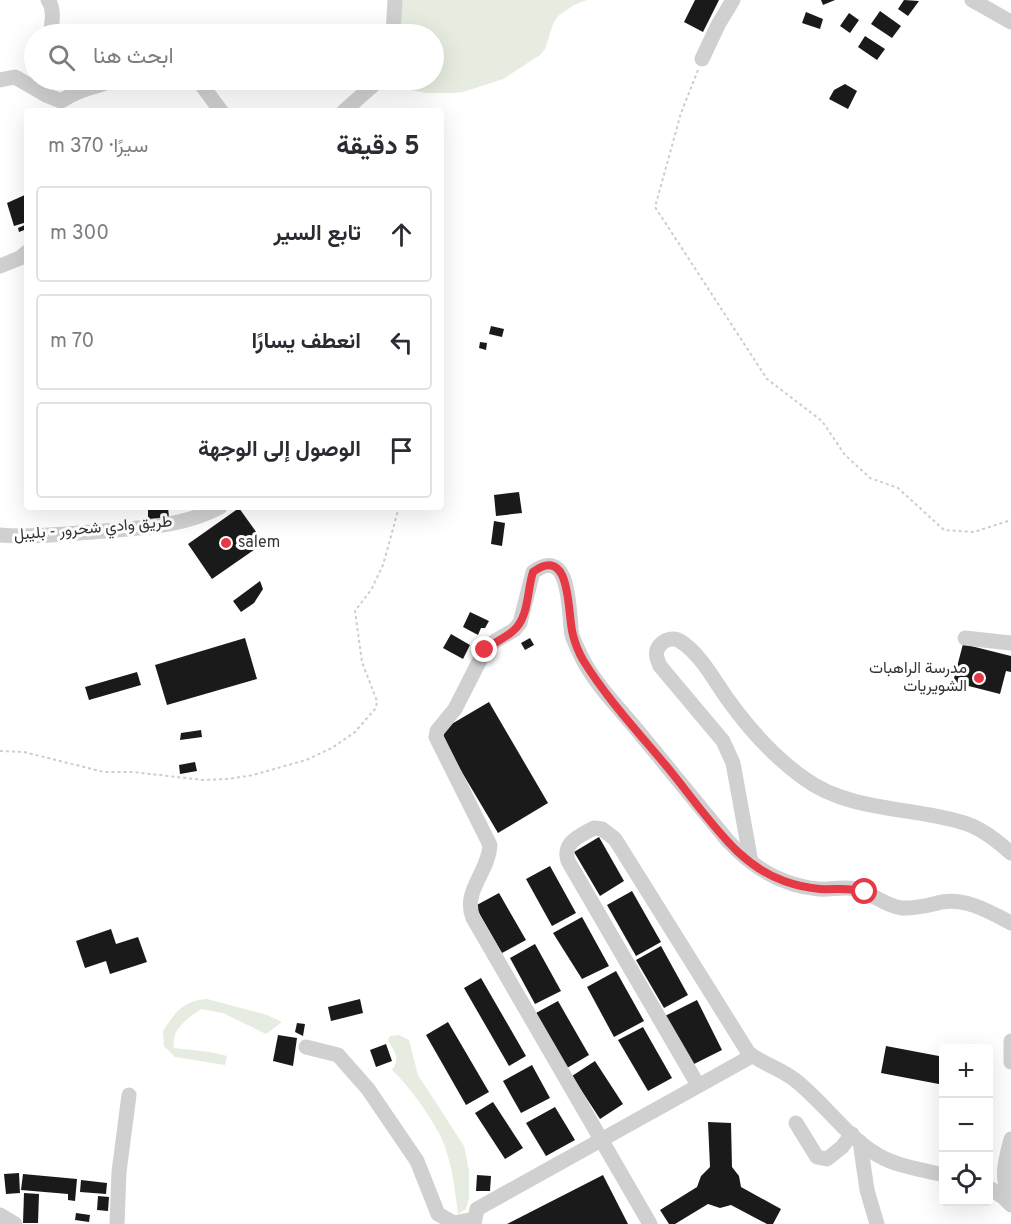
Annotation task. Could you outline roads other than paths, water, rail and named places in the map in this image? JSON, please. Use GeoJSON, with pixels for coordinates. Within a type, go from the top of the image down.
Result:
{"type":"FeatureCollection","features":[{"type":"Feature","properties":{"kind":"street"},"geometry":{"type":"LineString","coordinates":[[48,0],[52,5],[51,24]]}},
{"type":"Feature","properties":{"kind":"street"},"geometry":{"type":"LineString","coordinates":[[394,24],[395,0]]}},
{"type":"Feature","properties":{"kind":"street"},"geometry":{"type":"LineString","coordinates":[[702,59],[733,0]]}},
{"type":"Feature","properties":{"kind":"street"},"geometry":{"type":"LineString","coordinates":[[972,0],[1011,21]]}},
{"type":"Feature","properties":{"kind":"street"},"geometry":{"type":"LineString","coordinates":[[0,80],[15,77],[24,80]]}},
{"type":"Feature","properties":{"kind":"street"},"geometry":{"type":"LineString","coordinates":[[48,90],[61,106],[76,91],[81,90]]}},
{"type":"Feature","properties":{"kind":"street"},"geometry":{"type":"LineString","coordinates":[[205,90],[219,108]]}},
{"type":"Feature","properties":{"kind":"street"},"geometry":{"type":"LineString","coordinates":[[347,108],[368,90]]}},
{"type":"Feature","properties":{"kind":"street"},"geometry":{"type":"LineString","coordinates":[[0,266],[24,255]]}},
{"type":"Feature","properties":{"kind":"street","name":"طريق وادي شحرور - بليبل"},"geometry":{"type":"LineString","coordinates":[[0,535],[44,536],[164,526],[199,517],[214,510]]}},
{"type":"Feature","properties":{"kind":"street"},"geometry":{"type":"LineString","coordinates":[[650,1224],[473,918],[470,899],[473,888],[490,856],[490,845],[436,737],[437,731],[455,709],[485,650],[514,630],[520,623],[533,572],[541,566],[551,566],[559,572],[565,581],[569,595],[572,633],[582,659],[605,692],[714,824],[739,852],[767,874],[784,881],[821,889],[855,889],[900,908],[963,902],[1011,923]]}},
{"type":"Feature","properties":{"kind":"street"},"geometry":{"type":"LineString","coordinates":[[965,638],[1011,644]]}},
{"type":"Feature","properties":{"kind":"street"},"geometry":{"type":"LineString","coordinates":[[751,862],[733,762],[723,741],[660,666],[657,650],[666,640],[680,641],[697,657],[758,738],[819,789],[844,798],[962,822],[988,834],[1011,853]]}},
{"type":"Feature","properties":{"kind":"street"},"geometry":{"type":"LineString","coordinates":[[698,1085],[568,861],[569,844],[594,828],[609,833],[615,839],[753,1056],[778,1068],[797,1081],[874,1153],[890,1161],[939,1174]]}},
{"type":"Feature","properties":{"kind":"street"},"geometry":{"type":"LineString","coordinates":[[980,908],[1011,913]]}},
{"type":"Feature","properties":{"kind":"street"},"geometry":{"type":"LineString","coordinates":[[1011,1041],[1011,1062]]}},
{"type":"Feature","properties":{"kind":"street"},"geometry":{"type":"LineString","coordinates":[[306,1047],[338,1055],[368,1089],[417,1161],[438,1214],[454,1224],[474,1221],[477,1209],[753,1056]]}},
{"type":"Feature","properties":{"kind":"street"},"geometry":{"type":"LineString","coordinates":[[117,1224],[119,1172],[129,1095]]}},
{"type":"Feature","properties":{"kind":"street"},"geometry":{"type":"LineString","coordinates":[[796,1123],[817,1157],[827,1159],[856,1138]]}},
{"type":"Feature","properties":{"kind":"street"},"geometry":{"type":"LineString","coordinates":[[856,1138],[877,1224]]}},
{"type":"Feature","properties":{"kind":"street"},"geometry":{"type":"LineString","coordinates":[[1011,1139],[1004,1170],[1005,1186],[1011,1197]]}},
{"type":"Feature","properties":{"kind":"street"},"geometry":{"type":"LineString","coordinates":[[993,1190],[1011,1205]]}},
{"type":"Feature","properties":{"kind":"street"},"geometry":{"type":"LineString","coordinates":[[0,1215],[15,1224]]}},
{"type":"Feature","properties":{"kind":"place","name":"salem"},"geometry":{"type":"Point","coordinates":[226,543]}},
{"type":"Feature","properties":{"kind":"place","name":"مدرسة الراهبات الشويريات"},"geometry":{"type":"Point","coordinates":[979,678]}}]}
